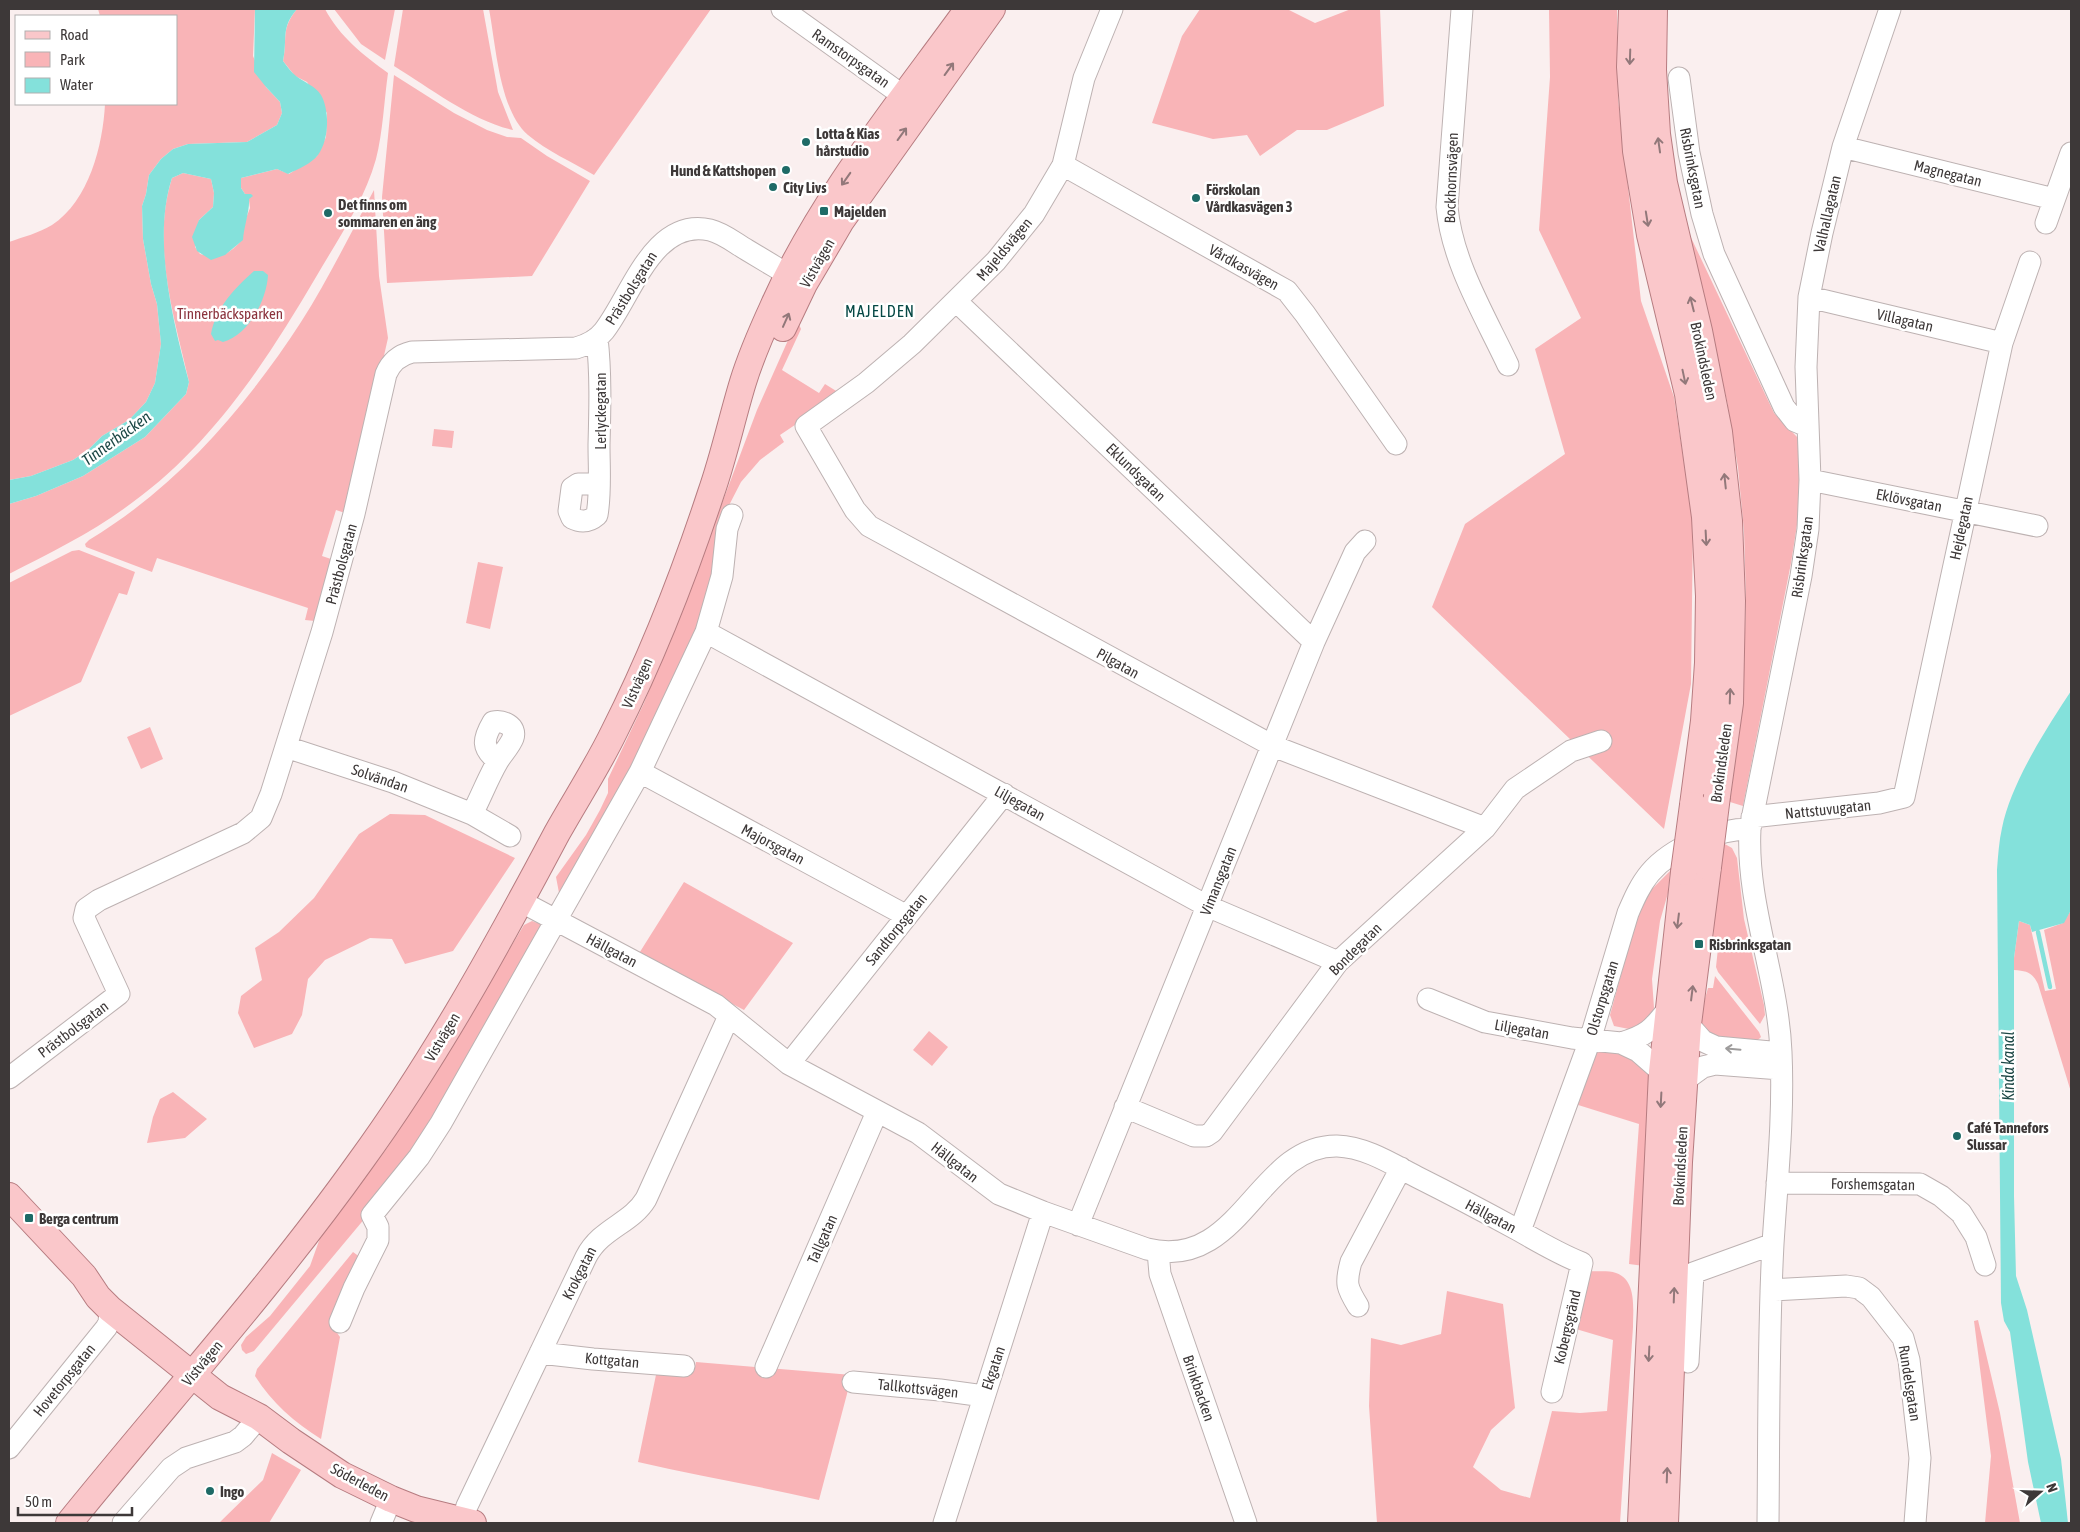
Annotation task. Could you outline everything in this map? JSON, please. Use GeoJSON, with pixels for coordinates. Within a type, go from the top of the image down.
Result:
{"type":"FeatureCollection","features":[{"type":"Feature","properties":{"kind":"main road","name":"Vistvägen"},"geometry":{"type":"LineString","coordinates":[[912,102],[968,9]]}},
{"type":"Feature","properties":{"kind":"main road","name":"Vistvägen"},"geometry":{"type":"LineString","coordinates":[[69,1523],[261,1292],[361,1161],[426,1066],[613,734],[642,672],[672,604],[713,489],[744,378],[770,313],[796,280],[824,211],[912,102],[992,9]]}},
{"type":"Feature","properties":{"kind":"main road","name":"Brokindsleden"},"geometry":{"type":"LineString","coordinates":[[1632,9],[1630,68],[1636,151],[1650,235],[1688,394],[1705,517],[1709,596],[1708,663],[1704,722],[1693,805],[1696,870]]}},
{"type":"Feature","properties":{"kind":"main road","name":"Brokindsleden"},"geometry":{"type":"LineString","coordinates":[[1641,1523],[1678,1017],[1696,870],[1717,796],[1730,704],[1732,601],[1729,522],[1719,432],[1699,331],[1664,183],[1657,134],[1653,70],[1654,9]]}},
{"type":"Feature","properties":{"kind":"main road","name":"Brokindsleden"},"geometry":{"type":"LineString","coordinates":[[1665,1523],[1679,1162],[1674,1076]]}},
{"type":"Feature","properties":{"kind":"main road","name":"Söderleden"},"geometry":{"type":"LineString","coordinates":[[9,1196],[84,1276],[98,1297],[110,1309],[197,1368],[231,1385],[259,1418],[334,1470],[391,1499],[416,1509],[467,1522]]}},
{"type":"Feature","properties":{"kind":"main road","name":"Söderleden"},"geometry":{"type":"LineString","coordinates":[[84,1276],[106,1287],[197,1368]]}},
{"type":"Feature","properties":{"kind":"street","name":"Ramstorpsgatan"},"geometry":{"type":"LineString","coordinates":[[782,9],[912,102]]}},
{"type":"Feature","properties":{"kind":"street","name":"Majeldsvägen"},"geometry":{"type":"LineString","coordinates":[[806,426],[873,377],[912,344],[957,302],[1014,240],[1034,214],[1064,165],[1084,78],[1112,9]]}},
{"type":"Feature","properties":{"kind":"street","name":"Bockhornsvägen"},"geometry":{"type":"LineString","coordinates":[[1462,9],[1447,207],[1449,228],[1452,244],[1508,365]]}},
{"type":"Feature","properties":{"kind":"street","name":"Valhallagatan"},"geometry":{"type":"LineString","coordinates":[[1808,426],[1806,367],[1809,297],[1843,147],[1890,9]]}},
{"type":"Feature","properties":{"kind":"street","name":"Risbrinksgatan"},"geometry":{"type":"LineString","coordinates":[[1679,78],[1689,153],[1702,214],[1714,254],[1784,407],[1795,421],[1808,426],[1810,480],[1808,529],[1751,823],[1749,850],[1755,905],[1777,1006],[1781,1061],[1773,1244]]}},
{"type":"Feature","properties":{"kind":"street","name":"Magnegatan"},"geometry":{"type":"LineString","coordinates":[[1843,147],[2054,199]]}},
{"type":"Feature","properties":{"kind":"street"},"geometry":{"type":"LineString","coordinates":[[2046,223],[2071,153]]}},
{"type":"Feature","properties":{"kind":"street","name":"Vårdkasvägen"},"geometry":{"type":"LineString","coordinates":[[1064,165],[1287,291],[1396,444]]}},
{"type":"Feature","properties":{"kind":"street","name":"Prästbolsgatan"},"geometry":{"type":"LineString","coordinates":[[9,1078],[119,994],[84,918],[86,909],[99,900],[243,833],[261,818],[286,747],[330,604],[358,497],[386,374],[392,362],[404,354],[412,352],[576,348],[588,344],[604,331],[656,248],[665,240],[683,231],[694,229],[710,230],[724,236],[796,280]]}},
{"type":"Feature","properties":{"kind":"street","name":"Hejdegatan"},"geometry":{"type":"LineString","coordinates":[[1904,797],[2002,344],[2030,262]]}},
{"type":"Feature","properties":{"kind":"street","name":"Villagatan"},"geometry":{"type":"LineString","coordinates":[[1809,297],[2002,344]]}},
{"type":"Feature","properties":{"kind":"street","name":"Eklundsgatan"},"geometry":{"type":"LineString","coordinates":[[957,302],[1314,642]]}},
{"type":"Feature","properties":{"kind":"street","name":"Lerlyckegatan"},"geometry":{"type":"LineString","coordinates":[[597,338],[600,361],[599,484]]}},
{"type":"Feature","properties":{"kind":"street","name":"Pilgatan"},"geometry":{"type":"LineString","coordinates":[[806,426],[858,514],[868,526],[1242,731],[1273,746],[1485,828]]}},
{"type":"Feature","properties":{"kind":"street","name":"Eklövsgatan"},"geometry":{"type":"LineString","coordinates":[[1810,480],[2037,526]]}},
{"type":"Feature","properties":{"kind":"street"},"geometry":{"type":"LineString","coordinates":[[340,1322],[354,1288],[378,1240],[378,1227],[372,1215],[419,1157],[441,1123],[640,772],[706,632],[717,599],[722,576],[727,529],[732,515]]}},
{"type":"Feature","properties":{"kind":"street","name":"Vimansgatan"},"geometry":{"type":"LineString","coordinates":[[1078,1225],[1314,642],[1354,552],[1365,541]]}},
{"type":"Feature","properties":{"kind":"street","name":"Liljegatan"},"geometry":{"type":"LineString","coordinates":[[706,632],[1207,906],[1338,962]]}},
{"type":"Feature","properties":{"kind":"street","name":"Bondegatan"},"geometry":{"type":"LineString","coordinates":[[1125,1107],[1194,1136],[1206,1136],[1212,1132],[1338,962],[1485,828],[1504,800],[1515,789],[1571,752],[1601,741]]}},
{"type":"Feature","properties":{"kind":"street","name":"Solvändan"},"geometry":{"type":"LineString","coordinates":[[286,747],[394,782],[472,814],[510,836]]}},
{"type":"Feature","properties":{"kind":"street"},"geometry":{"type":"LineString","coordinates":[[472,814],[498,761]]}},
{"type":"Feature","properties":{"kind":"street","name":"Majorsgatan"},"geometry":{"type":"LineString","coordinates":[[640,772],[907,916]]}},
{"type":"Feature","properties":{"kind":"street","name":"Sandtorpsgatan"},"geometry":{"type":"LineString","coordinates":[[789,1064],[1004,794]]}},
{"type":"Feature","properties":{"kind":"street","name":"Nattstuvugatan"},"geometry":{"type":"LineString","coordinates":[[1751,823],[1879,803],[1904,797]]}},
{"type":"Feature","properties":{"kind":"street","name":"Olstorpsgatan"},"geometry":{"type":"LineString","coordinates":[[1520,1231],[1590,1040],[1628,913],[1636,894],[1651,872],[1670,856],[1699,839],[1751,823]]}},
{"type":"Feature","properties":{"kind":"street","name":"Hällgatan"},"geometry":{"type":"LineString","coordinates":[[520,901],[695,993],[729,1016],[789,1064],[918,1134],[999,1194],[1078,1225],[1158,1251],[1173,1252],[1195,1248],[1214,1238],[1290,1163],[1312,1150],[1334,1146],[1367,1151],[1520,1231],[1559,1254],[1582,1263]]}},
{"type":"Feature","properties":{"kind":"street","name":"Liljegatan"},"geometry":{"type":"LineString","coordinates":[[1428,999],[1485,1022],[1590,1040],[1621,1043],[1674,1076]]}},
{"type":"Feature","properties":{"kind":"street","name":"Krokgatan"},"geometry":{"type":"LineString","coordinates":[[467,1522],[467,1506],[583,1262],[595,1242],[639,1209],[650,1194],[729,1016]]}},
{"type":"Feature","properties":{"kind":"street"},"geometry":{"type":"LineString","coordinates":[[1678,1017],[1703,1041],[1716,1047],[1781,1061]]}},
{"type":"Feature","properties":{"kind":"street","name":"Liljegatan"},"geometry":{"type":"LineString","coordinates":[[1621,1043],[1646,1035],[1678,1017]]}},
{"type":"Feature","properties":{"kind":"street"},"geometry":{"type":"LineString","coordinates":[[1674,1076],[1715,1064],[1781,1061]]}},
{"type":"Feature","properties":{"kind":"street","name":"Tallgatan"},"geometry":{"type":"LineString","coordinates":[[766,1367],[877,1112]]}},
{"type":"Feature","properties":{"kind":"street"},"geometry":{"type":"LineString","coordinates":[[1358,1306],[1348,1290],[1346,1279],[1351,1262],[1401,1168]]}},
{"type":"Feature","properties":{"kind":"street","name":"Forshemsgatan"},"geometry":{"type":"LineString","coordinates":[[1777,1183],[1920,1184],[1941,1196],[1961,1213],[1976,1237],[1985,1265]]}},
{"type":"Feature","properties":{"kind":"street","name":"Ekgatan"},"geometry":{"type":"LineString","coordinates":[[944,1523],[1043,1212]]}},
{"type":"Feature","properties":{"kind":"street"},"geometry":{"type":"LineString","coordinates":[[1688,1362],[1693,1273],[1773,1244],[1768,1523]]}},
{"type":"Feature","properties":{"kind":"street","name":"Brinkbacken"},"geometry":{"type":"LineString","coordinates":[[1158,1251],[1160,1274],[1246,1523]]}},
{"type":"Feature","properties":{"kind":"street","name":"Kobergsgränd"},"geometry":{"type":"LineString","coordinates":[[1552,1392],[1582,1263]]}},
{"type":"Feature","properties":{"kind":"street","name":"Rundelsgatan"},"geometry":{"type":"LineString","coordinates":[[1771,1290],[1846,1286],[1859,1288],[1871,1297],[1903,1338],[1909,1360],[1920,1458],[1915,1523]]}},
{"type":"Feature","properties":{"kind":"street","name":"Hovetorpsgatan"},"geometry":{"type":"LineString","coordinates":[[9,1448],[106,1328],[109,1323],[110,1309]]}},
{"type":"Feature","properties":{"kind":"street","name":"Kottgatan"},"geometry":{"type":"LineString","coordinates":[[540,1353],[684,1366]]}},
{"type":"Feature","properties":{"kind":"street","name":"Tallkottsvägen"},"geometry":{"type":"LineString","coordinates":[[852,1382],[984,1396]]}},
{"type":"Feature","properties":{"kind":"street"},"geometry":{"type":"LineString","coordinates":[[123,1523],[171,1468],[186,1458],[234,1442],[244,1436],[259,1418]]}},
{"type":"Feature","properties":{"kind":"street"},"geometry":{"type":"LineString","coordinates":[[381,1523],[391,1499]]}},
{"type":"Feature","properties":{"kind":"green space","name":"Tinnerbäcksparken"},"geometry":{"type":"Polygon","coordinates":[[[98,9],[255,9],[253,56],[266,87],[280,102],[282,113],[277,125],[247,142],[188,144],[173,149],[161,159],[149,175],[142,206],[143,239],[151,284],[157,304],[161,344],[155,383],[146,402],[129,420],[102,436],[88,450],[73,460],[31,476],[9,480],[9,242],[36,233],[52,225],[65,215],[76,202],[92,171],[101,137],[105,105],[178,105],[178,15],[100,15],[98,9]]]}},
{"type":"Feature","properties":{"kind":"green space","name":"Tinnerbäcksparken"},"geometry":{"type":"Polygon","coordinates":[[[297,9],[325,9],[345,37],[388,73],[382,127],[376,159],[358,205],[298,308],[258,369],[213,427],[188,454],[162,479],[119,513],[73,541],[9,574],[9,504],[36,496],[83,476],[145,437],[186,394],[189,382],[171,306],[164,255],[166,203],[172,178],[183,173],[211,179],[214,193],[213,207],[199,220],[195,247],[200,254],[219,256],[233,249],[242,240],[245,221],[250,208],[249,200],[241,188],[241,178],[277,169],[289,174],[317,156],[326,137],[327,113],[307,82],[295,76],[283,61],[286,29],[297,9]]]}},
{"type":"Feature","properties":{"kind":"green space"},"geometry":{"type":"Polygon","coordinates":[[[334,9],[395,9],[385,60],[361,44],[334,9]]]}},
{"type":"Feature","properties":{"kind":"green space"},"geometry":{"type":"Polygon","coordinates":[[[403,9],[483,9],[498,92],[513,130],[498,126],[467,112],[394,66],[403,9]]]}},
{"type":"Feature","properties":{"kind":"green space"},"geometry":{"type":"Polygon","coordinates":[[[489,9],[711,9],[594,175],[543,146],[528,135],[518,124],[505,94],[500,76],[489,9]]]}},
{"type":"Feature","properties":{"kind":"green space"},"geometry":{"type":"Polygon","coordinates":[[[1200,9],[1287,9],[1315,23],[1351,9],[1380,9],[1384,106],[1327,130],[1297,130],[1260,156],[1247,135],[1213,139],[1152,123],[1182,36],[1200,9]]]}},
{"type":"Feature","properties":{"kind":"green space"},"geometry":{"type":"Polygon","coordinates":[[[1549,9],[1617,9],[1618,99],[1641,301],[1674,397],[1693,523],[1691,684],[1664,829],[1432,607],[1465,524],[1565,454],[1535,349],[1581,318],[1539,230],[1550,77],[1549,9]]]}},
{"type":"Feature","properties":{"kind":"green space"},"geometry":{"type":"Polygon","coordinates":[[[394,75],[454,113],[487,130],[507,137],[521,138],[547,156],[590,181],[532,276],[387,283],[382,197],[394,75]]]}},
{"type":"Feature","properties":{"kind":"green space"},"geometry":{"type":"Polygon","coordinates":[[[374,190],[379,276],[388,338],[348,514],[336,510],[322,556],[334,560],[315,621],[305,620],[308,608],[157,558],[152,572],[86,547],[85,544],[89,540],[151,496],[180,470],[233,415],[257,385],[301,322],[330,273],[374,190]]]}},
{"type":"Feature","properties":{"kind":"green space"},"geometry":{"type":"Polygon","coordinates":[[[1686,227],[1774,413],[1798,438],[1802,493],[1791,563],[1743,806],[1730,802],[1743,700],[1746,599],[1744,531],[1738,468],[1727,401],[1686,227]]]}},
{"type":"Feature","properties":{"kind":"green space"},"geometry":{"type":"Polygon","coordinates":[[[797,320],[801,329],[782,370],[819,393],[825,384],[841,394],[780,435],[784,442],[760,460],[741,482],[723,517],[708,610],[631,775],[560,898],[556,877],[586,835],[608,793],[608,779],[644,703],[691,586],[757,410],[797,320]]]}},
{"type":"Feature","properties":{"kind":"green space"},"geometry":{"type":"Polygon","coordinates":[[[434,429],[454,431],[452,448],[432,446],[434,429]]]}},
{"type":"Feature","properties":{"kind":"green space"},"geometry":{"type":"Polygon","coordinates":[[[79,550],[135,572],[127,595],[119,593],[81,682],[9,716],[9,583],[72,551],[79,550]]]}},
{"type":"Feature","properties":{"kind":"green space"},"geometry":{"type":"Polygon","coordinates":[[[478,562],[503,567],[490,629],[466,623],[478,562]]]}},
{"type":"Feature","properties":{"kind":"green space"},"geometry":{"type":"Polygon","coordinates":[[[150,727],[163,759],[141,769],[127,737],[150,727]]]}},
{"type":"Feature","properties":{"kind":"green space"},"geometry":{"type":"Polygon","coordinates":[[[390,814],[425,815],[515,858],[453,951],[405,964],[392,939],[370,938],[325,960],[308,979],[302,1015],[292,1034],[254,1048],[238,1013],[241,996],[262,980],[255,948],[279,932],[314,898],[359,834],[390,814]]]}},
{"type":"Feature","properties":{"kind":"green space"},"geometry":{"type":"Polygon","coordinates":[[[1723,843],[1732,848],[1737,858],[1744,919],[1764,1005],[1765,1015],[1760,1024],[1716,967],[1719,939],[1713,939],[1723,843]]]}},
{"type":"Feature","properties":{"kind":"green space"},"geometry":{"type":"Polygon","coordinates":[[[1670,871],[1668,893],[1660,921],[1652,979],[1654,1008],[1651,1016],[1636,1027],[1629,1029],[1614,1026],[1610,1015],[1638,913],[1650,891],[1670,871]]]}},
{"type":"Feature","properties":{"kind":"green space"},"geometry":{"type":"Polygon","coordinates":[[[684,882],[793,943],[744,1010],[638,955],[684,882]]]}},
{"type":"Feature","properties":{"kind":"green space"},"geometry":{"type":"Polygon","coordinates":[[[2071,910],[2071,1092],[2038,984],[2029,973],[2014,970],[2014,958],[2019,921],[2030,925],[2045,991],[2056,989],[2044,930],[2063,923],[2071,910]]]}},
{"type":"Feature","properties":{"kind":"green space"},"geometry":{"type":"Polygon","coordinates":[[[532,921],[540,924],[542,934],[467,1067],[381,1199],[254,1351],[246,1354],[242,1350],[241,1345],[246,1337],[270,1316],[310,1266],[320,1238],[387,1148],[435,1073],[524,925],[532,921]]]}},
{"type":"Feature","properties":{"kind":"green space"},"geometry":{"type":"Polygon","coordinates":[[[1715,976],[1759,1032],[1761,1037],[1755,1042],[1741,1045],[1733,1044],[1704,1032],[1699,1019],[1708,988],[1713,988],[1715,976]]]}},
{"type":"Feature","properties":{"kind":"green space"},"geometry":{"type":"Polygon","coordinates":[[[929,1031],[948,1047],[932,1066],[913,1050],[929,1031]]]}},
{"type":"Feature","properties":{"kind":"green space"},"geometry":{"type":"Polygon","coordinates":[[[1604,1050],[1637,1061],[1646,1069],[1652,1083],[1644,1266],[1629,1264],[1639,1124],[1575,1104],[1594,1054],[1604,1050]]]}},
{"type":"Feature","properties":{"kind":"green space"},"geometry":{"type":"Polygon","coordinates":[[[173,1092],[207,1119],[185,1138],[147,1143],[153,1117],[160,1099],[173,1092]]]}},
{"type":"Feature","properties":{"kind":"green space"},"geometry":{"type":"Polygon","coordinates":[[[353,1252],[364,1260],[335,1330],[340,1337],[321,1439],[284,1411],[255,1376],[257,1369],[353,1252]]]}},
{"type":"Feature","properties":{"kind":"green space"},"geometry":{"type":"Polygon","coordinates":[[[1588,1271],[1616,1273],[1628,1282],[1631,1288],[1633,1327],[1620,1523],[1377,1523],[1369,1406],[1371,1338],[1401,1345],[1441,1334],[1447,1291],[1503,1304],[1515,1408],[1491,1430],[1473,1467],[1501,1490],[1530,1498],[1552,1411],[1580,1413],[1607,1411],[1613,1340],[1576,1329],[1588,1271]]]}},
{"type":"Feature","properties":{"kind":"green space"},"geometry":{"type":"Polygon","coordinates":[[[1978,1320],[2000,1413],[2020,1523],[1985,1523],[1991,1456],[1974,1321],[1978,1320]]]}},
{"type":"Feature","properties":{"kind":"green space"},"geometry":{"type":"Polygon","coordinates":[[[696,1362],[852,1375],[819,1500],[638,1462],[657,1370],[694,1371],[696,1362]]]}},
{"type":"Feature","properties":{"kind":"green space"},"geometry":{"type":"Polygon","coordinates":[[[272,1453],[301,1470],[269,1523],[219,1523],[263,1480],[272,1453]]]}},
{"type":"Feature","properties":{"kind":"water","name":"Tinnerbäcken"},"geometry":{"type":"Polygon","coordinates":[[[255,9],[297,9],[286,28],[283,61],[294,74],[321,95],[327,117],[326,134],[322,149],[312,161],[288,174],[277,169],[241,178],[241,188],[245,194],[253,196],[249,199],[243,240],[225,255],[211,260],[197,251],[192,237],[199,220],[213,207],[214,193],[211,179],[183,173],[172,178],[166,202],[164,253],[171,307],[189,382],[186,394],[145,437],[83,476],[36,496],[9,504],[9,480],[31,476],[73,460],[88,450],[102,436],[129,420],[146,402],[155,383],[161,344],[157,304],[151,284],[143,239],[142,206],[149,175],[161,159],[173,149],[188,144],[247,142],[277,125],[282,113],[280,102],[254,72],[255,9]]]}},
{"type":"Feature","properties":{"kind":"water"},"geometry":{"type":"Polygon","coordinates":[[[254,271],[263,271],[268,275],[264,295],[255,315],[241,332],[232,338],[223,342],[215,341],[211,334],[217,315],[233,291],[254,271]]]}},
{"type":"Feature","properties":{"kind":"water","name":"Kinda kanal"},"geometry":{"type":"Polygon","coordinates":[[[2071,691],[2071,910],[2064,923],[2032,932],[2030,925],[2019,921],[2014,958],[2016,1276],[2027,1310],[2061,1459],[2068,1523],[2041,1523],[2028,1462],[2010,1332],[2004,1321],[2001,1303],[1997,870],[2001,833],[2013,793],[2030,757],[2071,691]]]}},
{"type":"Feature","properties":{"kind":"waterway"},"geometry":{"type":"LineString","coordinates":[[2038,932],[2050,987]]}},
{"type":"Feature","properties":{"kind":"place","name":"Lotta & Kias hårstudio"},"geometry":{"type":"Point","coordinates":[806,142]}},
{"type":"Feature","properties":{"kind":"place","name":"Hund & Kattshopen"},"geometry":{"type":"Point","coordinates":[786,170]}},
{"type":"Feature","properties":{"kind":"place","name":"City Livs"},"geometry":{"type":"Point","coordinates":[773,187]}},
{"type":"Feature","properties":{"kind":"place","name":"Förskolan Vårdkasvägen 3"},"geometry":{"type":"Point","coordinates":[1196,198]}},
{"type":"Feature","properties":{"kind":"place","name":"Majelden"},"geometry":{"type":"Point","coordinates":[824,211]}},
{"type":"Feature","properties":{"kind":"place","name":"Det finns om sommaren en äng"},"geometry":{"type":"Point","coordinates":[328,213]}},
{"type":"Feature","properties":{"kind":"place","name":"Risbrinksgatan"},"geometry":{"type":"Point","coordinates":[1699,944]}},
{"type":"Feature","properties":{"kind":"place","name":"Café Tannefors Slussar"},"geometry":{"type":"Point","coordinates":[1957,1136]}},
{"type":"Feature","properties":{"kind":"place","name":"Berga centrum"},"geometry":{"type":"Point","coordinates":[29,1218]}},
{"type":"Feature","properties":{"kind":"place","name":"Ingo"},"geometry":{"type":"Point","coordinates":[210,1491]}},
{"type":"Feature","properties":{"kind":"district","name":"MAJELDEN"},"geometry":{"type":"Point","coordinates":[880,311]}}]}
